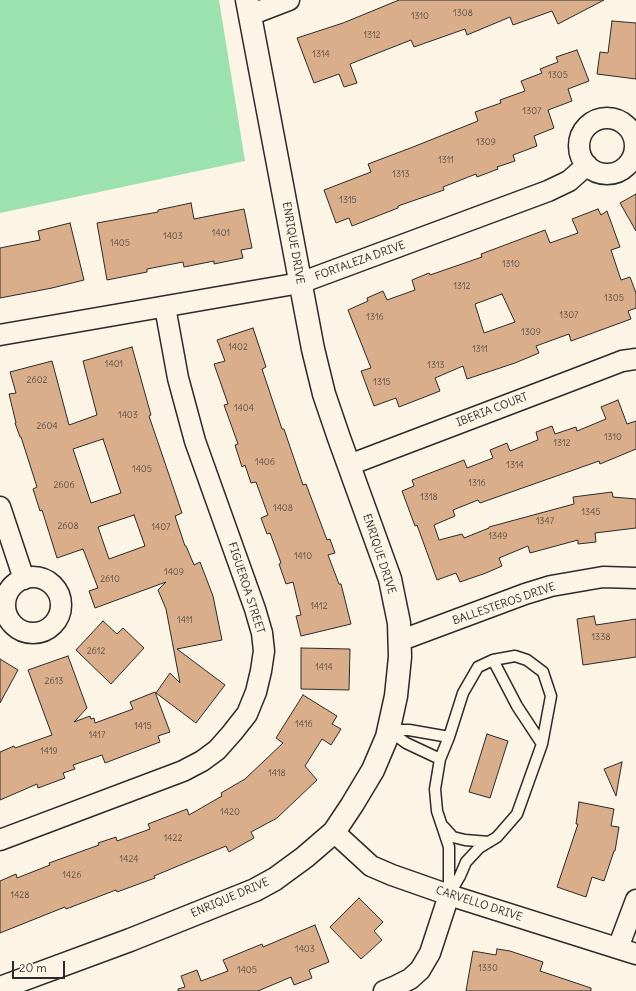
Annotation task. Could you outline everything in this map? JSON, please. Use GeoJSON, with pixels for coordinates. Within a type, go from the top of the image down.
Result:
{"type":"FeatureCollection","features":[{"type":"Feature","properties":{"kind":"street"},"geometry":{"type":"LineString","coordinates":[[248,7],[289,0]]}},
{"type":"Feature","properties":{"kind":"street","name":"ENRIQUE DRIVE"},"geometry":{"type":"LineString","coordinates":[[0,988],[130,940],[255,890],[275,879],[305,857],[334,832],[373,770],[387,737],[396,696],[400,657],[399,623],[390,580],[324,394],[313,349],[300,283],[248,7]]}},
{"type":"Feature","properties":{"kind":"street","name":"FORTALEZA DRIVE"},"geometry":{"type":"LineString","coordinates":[[0,335],[300,283],[548,191],[569,181],[587,165]]}},
{"type":"Feature","properties":{"kind":"street","name":"FIGUEROA STREET"},"geometry":{"type":"LineString","coordinates":[[0,840],[183,770],[202,761],[217,750],[247,714],[256,692],[264,651],[262,633],[255,608],[192,434],[178,378],[165,307]]}},
{"type":"Feature","properties":{"kind":"street","name":"IBERIA COURT"},"geometry":{"type":"LineString","coordinates":[[349,465],[622,361],[636,359]]}},
{"type":"Feature","properties":{"kind":"street"},"geometry":{"type":"LineString","coordinates":[[0,507],[24,579]]}},
{"type":"Feature","properties":{"kind":"street","name":"BALLESTEROS DRIVE"},"geometry":{"type":"LineString","coordinates":[[399,641],[525,594],[551,586],[603,577],[636,578]]}},
{"type":"Feature","properties":{"kind":"street","name":"CARVELLO DRIVE"},"geometry":{"type":"LineString","coordinates":[[334,832],[371,866],[392,875],[448,895],[627,951]]}},
{"type":"Feature","properties":{"kind":"street"},"geometry":{"type":"LineString","coordinates":[[384,991],[410,979],[420,970],[430,953],[448,895]]}},
{"type":"Feature","properties":{"kind":"street"},"geometry":{"type":"LineString","coordinates":[[627,951],[636,900]]}},
{"type":"Feature","properties":{"kind":"lane"},"geometry":{"type":"LineString","coordinates":[[515,656],[527,660],[543,672],[551,696],[542,744],[517,814],[497,837],[479,848],[466,862],[460,876],[448,895],[449,847],[436,811],[435,789],[440,759],[463,693],[478,667],[494,660],[515,656]]}},
{"type":"Feature","properties":{"kind":"lane"},"geometry":{"type":"LineString","coordinates":[[494,660],[517,706],[542,744]]}},
{"type":"Feature","properties":{"kind":"lane"},"geometry":{"type":"LineString","coordinates":[[388,730],[409,730],[449,736]]}},
{"type":"Feature","properties":{"kind":"lane"},"geometry":{"type":"LineString","coordinates":[[388,730],[406,743],[440,759]]}},
{"type":"Feature","properties":{"kind":"lane"},"geometry":{"type":"LineString","coordinates":[[441,824],[453,837],[465,840],[489,842]]}},
{"type":"Feature","properties":{"kind":"green space"},"geometry":{"type":"Polygon","coordinates":[[[0,0],[219,0],[245,161],[0,213],[0,0]]]}},
{"type":"Feature","properties":{"kind":"building"},"geometry":{"type":"Polygon","coordinates":[[[399,0],[604,0],[558,24],[552,11],[513,25],[510,17],[467,35],[465,29],[414,47],[411,40],[350,64],[357,83],[344,87],[339,74],[314,83],[297,38],[343,23],[399,0]]]}},
{"type":"Feature","properties":{"kind":"building"},"geometry":{"type":"Polygon","coordinates":[[[612,21],[636,23],[636,79],[597,74],[600,52],[608,53],[612,21]]]}},
{"type":"Feature","properties":{"kind":"building"},"geometry":{"type":"Polygon","coordinates":[[[577,50],[589,81],[568,89],[572,101],[548,110],[554,128],[534,136],[537,146],[513,155],[515,161],[497,167],[498,169],[477,177],[476,174],[443,187],[444,190],[398,206],[398,208],[352,226],[349,218],[336,223],[324,190],[371,172],[368,164],[478,121],[475,112],[501,103],[500,100],[525,91],[521,81],[542,73],[540,69],[558,62],[556,57],[577,50]]]}},
{"type":"Feature","properties":{"kind":"building"},"geometry":{"type":"Polygon","coordinates":[[[636,194],[636,231],[620,203],[636,194]]]}},
{"type":"Feature","properties":{"kind":"building"},"geometry":{"type":"Polygon","coordinates":[[[191,203],[194,219],[244,209],[252,248],[241,250],[243,258],[214,264],[214,261],[184,267],[183,262],[147,269],[147,272],[107,280],[97,223],[158,212],[158,210],[191,203]]]}},
{"type":"Feature","properties":{"kind":"building"},"geometry":{"type":"Polygon","coordinates":[[[598,209],[601,215],[607,211],[620,247],[611,250],[621,280],[630,277],[636,293],[636,308],[628,311],[631,319],[571,341],[569,334],[536,346],[539,353],[515,363],[467,379],[463,366],[435,378],[440,391],[399,407],[396,398],[374,406],[361,371],[371,368],[348,310],[368,301],[367,298],[383,291],[387,300],[415,290],[412,280],[429,273],[430,275],[482,257],[481,254],[545,230],[550,243],[578,233],[572,219],[598,209]],[[502,294],[475,304],[484,333],[515,322],[502,294]]]}},
{"type":"Feature","properties":{"kind":"building"},"geometry":{"type":"Polygon","coordinates":[[[70,223],[84,280],[0,298],[0,248],[40,240],[38,231],[70,223]]]}},
{"type":"Feature","properties":{"kind":"building"},"geometry":{"type":"Polygon","coordinates":[[[253,328],[266,367],[262,369],[282,429],[284,429],[303,485],[306,484],[327,540],[330,539],[335,553],[328,555],[339,584],[341,584],[351,624],[301,636],[296,616],[301,615],[293,582],[286,584],[279,564],[281,563],[270,533],[267,534],[261,518],[268,515],[256,482],[251,483],[245,465],[242,467],[235,445],[238,444],[224,405],[228,404],[214,364],[225,361],[217,340],[253,328]]]}},
{"type":"Feature","properties":{"kind":"building"},"geometry":{"type":"Polygon","coordinates":[[[132,347],[151,415],[149,416],[182,513],[175,516],[185,546],[194,565],[200,562],[213,596],[222,640],[177,649],[225,685],[196,723],[156,693],[170,673],[180,683],[166,609],[158,590],[166,582],[95,608],[89,591],[98,588],[83,549],[57,558],[42,510],[40,511],[33,489],[37,487],[15,423],[9,394],[16,393],[10,372],[52,361],[69,425],[97,415],[83,361],[132,347]],[[103,439],[73,449],[91,503],[121,493],[103,439]],[[134,515],[98,527],[109,559],[145,546],[134,515]]]}},
{"type":"Feature","properties":{"kind":"building"},"geometry":{"type":"Polygon","coordinates":[[[618,400],[627,424],[636,421],[636,449],[600,464],[599,461],[480,503],[478,500],[453,510],[455,516],[434,525],[439,540],[462,534],[464,538],[489,527],[574,504],[573,497],[612,492],[613,497],[636,499],[636,528],[595,533],[596,542],[578,544],[578,540],[530,553],[528,546],[499,558],[502,566],[486,573],[460,582],[456,573],[437,580],[417,525],[415,526],[402,491],[414,486],[412,480],[464,460],[467,468],[493,458],[490,450],[507,443],[510,451],[538,440],[536,432],[552,426],[555,434],[576,427],[577,431],[606,419],[601,407],[618,400]]]}},
{"type":"Feature","properties":{"kind":"building"},"geometry":{"type":"Polygon","coordinates":[[[594,616],[596,625],[636,619],[636,657],[583,665],[577,619],[594,616]]]}},
{"type":"Feature","properties":{"kind":"building"},"geometry":{"type":"Polygon","coordinates":[[[103,621],[117,634],[123,628],[144,648],[111,684],[76,650],[103,621]]]}},
{"type":"Feature","properties":{"kind":"building"},"geometry":{"type":"Polygon","coordinates":[[[301,648],[350,649],[349,690],[301,689],[301,648]]]}},
{"type":"Feature","properties":{"kind":"building"},"geometry":{"type":"Polygon","coordinates":[[[68,656],[87,708],[74,722],[90,716],[91,719],[94,718],[95,723],[133,709],[130,702],[155,692],[170,732],[158,736],[160,742],[105,763],[102,755],[73,765],[75,769],[63,773],[65,778],[38,788],[37,784],[0,800],[0,752],[14,746],[15,748],[52,735],[28,670],[68,656]]]}},
{"type":"Feature","properties":{"kind":"building"},"geometry":{"type":"Polygon","coordinates":[[[0,659],[18,670],[0,703],[0,659]]]}},
{"type":"Feature","properties":{"kind":"building"},"geometry":{"type":"Polygon","coordinates":[[[303,695],[337,716],[332,724],[341,729],[331,745],[322,739],[305,766],[317,780],[277,818],[251,832],[254,838],[229,852],[226,846],[154,876],[155,878],[117,892],[116,890],[66,909],[65,907],[0,933],[0,881],[16,874],[17,878],[50,865],[49,863],[99,845],[98,843],[116,837],[117,841],[150,829],[148,824],[187,809],[189,815],[222,796],[221,793],[245,779],[283,743],[276,738],[303,695]]]}},
{"type":"Feature","properties":{"kind":"building"},"geometry":{"type":"Polygon","coordinates":[[[487,734],[508,741],[490,798],[469,792],[487,734]]]}},
{"type":"Feature","properties":{"kind":"building"},"geometry":{"type":"Polygon","coordinates":[[[622,762],[616,796],[604,769],[622,762]]]}},
{"type":"Feature","properties":{"kind":"building"},"geometry":{"type":"Polygon","coordinates":[[[579,802],[614,809],[611,826],[619,827],[615,851],[604,881],[592,877],[586,897],[557,887],[578,824],[576,824],[579,802]]]}},
{"type":"Feature","properties":{"kind":"building"},"geometry":{"type":"Polygon","coordinates":[[[359,898],[383,922],[374,931],[382,940],[361,959],[330,927],[359,898]]]}},
{"type":"Feature","properties":{"kind":"building"},"geometry":{"type":"Polygon","coordinates":[[[315,925],[329,962],[309,970],[312,978],[294,985],[291,977],[258,991],[178,991],[178,989],[185,987],[181,976],[197,970],[201,981],[228,971],[223,960],[262,944],[263,947],[315,925]]]}},
{"type":"Feature","properties":{"kind":"building"},"geometry":{"type":"Polygon","coordinates":[[[497,949],[510,951],[543,962],[540,971],[591,988],[591,991],[466,991],[473,951],[496,955],[497,949]]]}}]}
